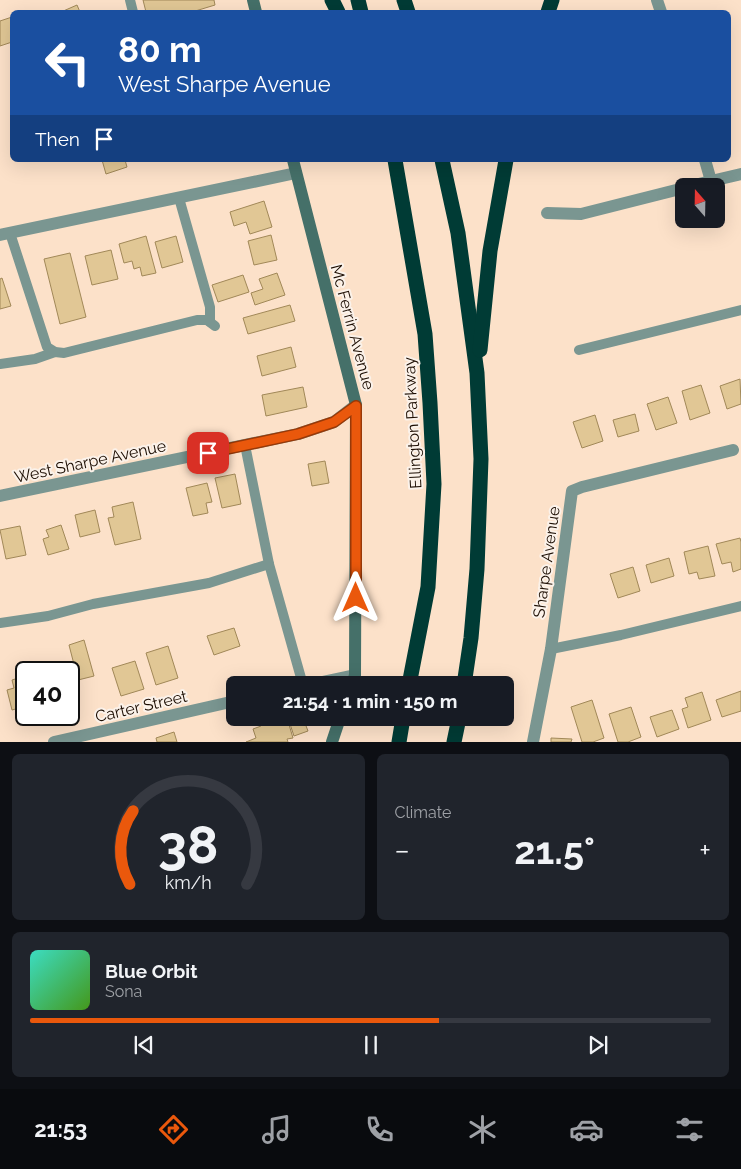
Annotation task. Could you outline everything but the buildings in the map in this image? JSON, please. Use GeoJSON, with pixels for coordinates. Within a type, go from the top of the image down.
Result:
{"type":"FeatureCollection","features":[{"type":"Feature","properties":{"kind":"highway","name":"Ellington Parkway"},"geometry":{"type":"LineString","coordinates":[[395,162],[425,334],[434,484],[428,587],[411,676]]}},
{"type":"Feature","properties":{"kind":"highway"},"geometry":{"type":"LineString","coordinates":[[442,162],[458,233],[477,374],[480,459],[477,569],[465,676]]}},
{"type":"Feature","properties":{"kind":"highway"},"geometry":{"type":"LineString","coordinates":[[477,374],[490,251],[506,162]]}},
{"type":"Feature","properties":{"kind":"highway"},"geometry":{"type":"LineString","coordinates":[[399,742],[402,726]]}},
{"type":"Feature","properties":{"kind":"highway"},"geometry":{"type":"LineString","coordinates":[[454,742],[457,726]]}},
{"type":"Feature","properties":{"kind":"street"},"geometry":{"type":"LineString","coordinates":[[706,162],[710,178]]}},
{"type":"Feature","properties":{"kind":"street"},"geometry":{"type":"LineString","coordinates":[[5,234],[180,198],[295,166]]}},
{"type":"Feature","properties":{"kind":"street","name":"Mc Ferrin Avenue"},"geometry":{"type":"LineString","coordinates":[[295,166],[356,406],[353,676]]}},
{"type":"Feature","properties":{"kind":"street"},"geometry":{"type":"LineString","coordinates":[[724,178],[741,174]]}},
{"type":"Feature","properties":{"kind":"street"},"geometry":{"type":"LineString","coordinates":[[547,213],[581,214],[675,190]]}},
{"type":"Feature","properties":{"kind":"street","name":"West Sharpe Avenue"},"geometry":{"type":"LineString","coordinates":[[0,496],[298,434],[334,422],[356,406]]}},
{"type":"Feature","properties":{"kind":"street","name":"Sharpe Avenue"},"geometry":{"type":"LineString","coordinates":[[533,742],[551,649],[572,491],[733,450]]}},
{"type":"Feature","properties":{"kind":"street","name":"Carter Street"},"geometry":{"type":"LineString","coordinates":[[54,742],[226,703]]}},
{"type":"Feature","properties":{"kind":"street"},"geometry":{"type":"LineString","coordinates":[[332,742],[337,726]]}},
{"type":"Feature","properties":{"kind":"lane"},"geometry":{"type":"LineString","coordinates":[[0,364],[35,359],[55,352],[64,352],[197,320],[207,320],[212,324],[210,307],[180,198]]}},
{"type":"Feature","properties":{"kind":"lane"},"geometry":{"type":"LineString","coordinates":[[5,234],[47,348],[55,352]]}},
{"type":"Feature","properties":{"kind":"lane"},"geometry":{"type":"LineString","coordinates":[[579,350],[741,310]]}},
{"type":"Feature","properties":{"kind":"lane"},"geometry":{"type":"LineString","coordinates":[[246,445],[269,564],[300,676]]}},
{"type":"Feature","properties":{"kind":"lane"},"geometry":{"type":"LineString","coordinates":[[0,623],[48,616],[92,604],[209,583],[269,564]]}},
{"type":"Feature","properties":{"kind":"lane"},"geometry":{"type":"LineString","coordinates":[[551,649],[621,635],[741,606]]}},
{"type":"Feature","properties":{"kind":"route"},"geometry":{"type":"LineString","coordinates":[[208,453],[298,434],[334,422],[356,406],[356,598]]}}]}
